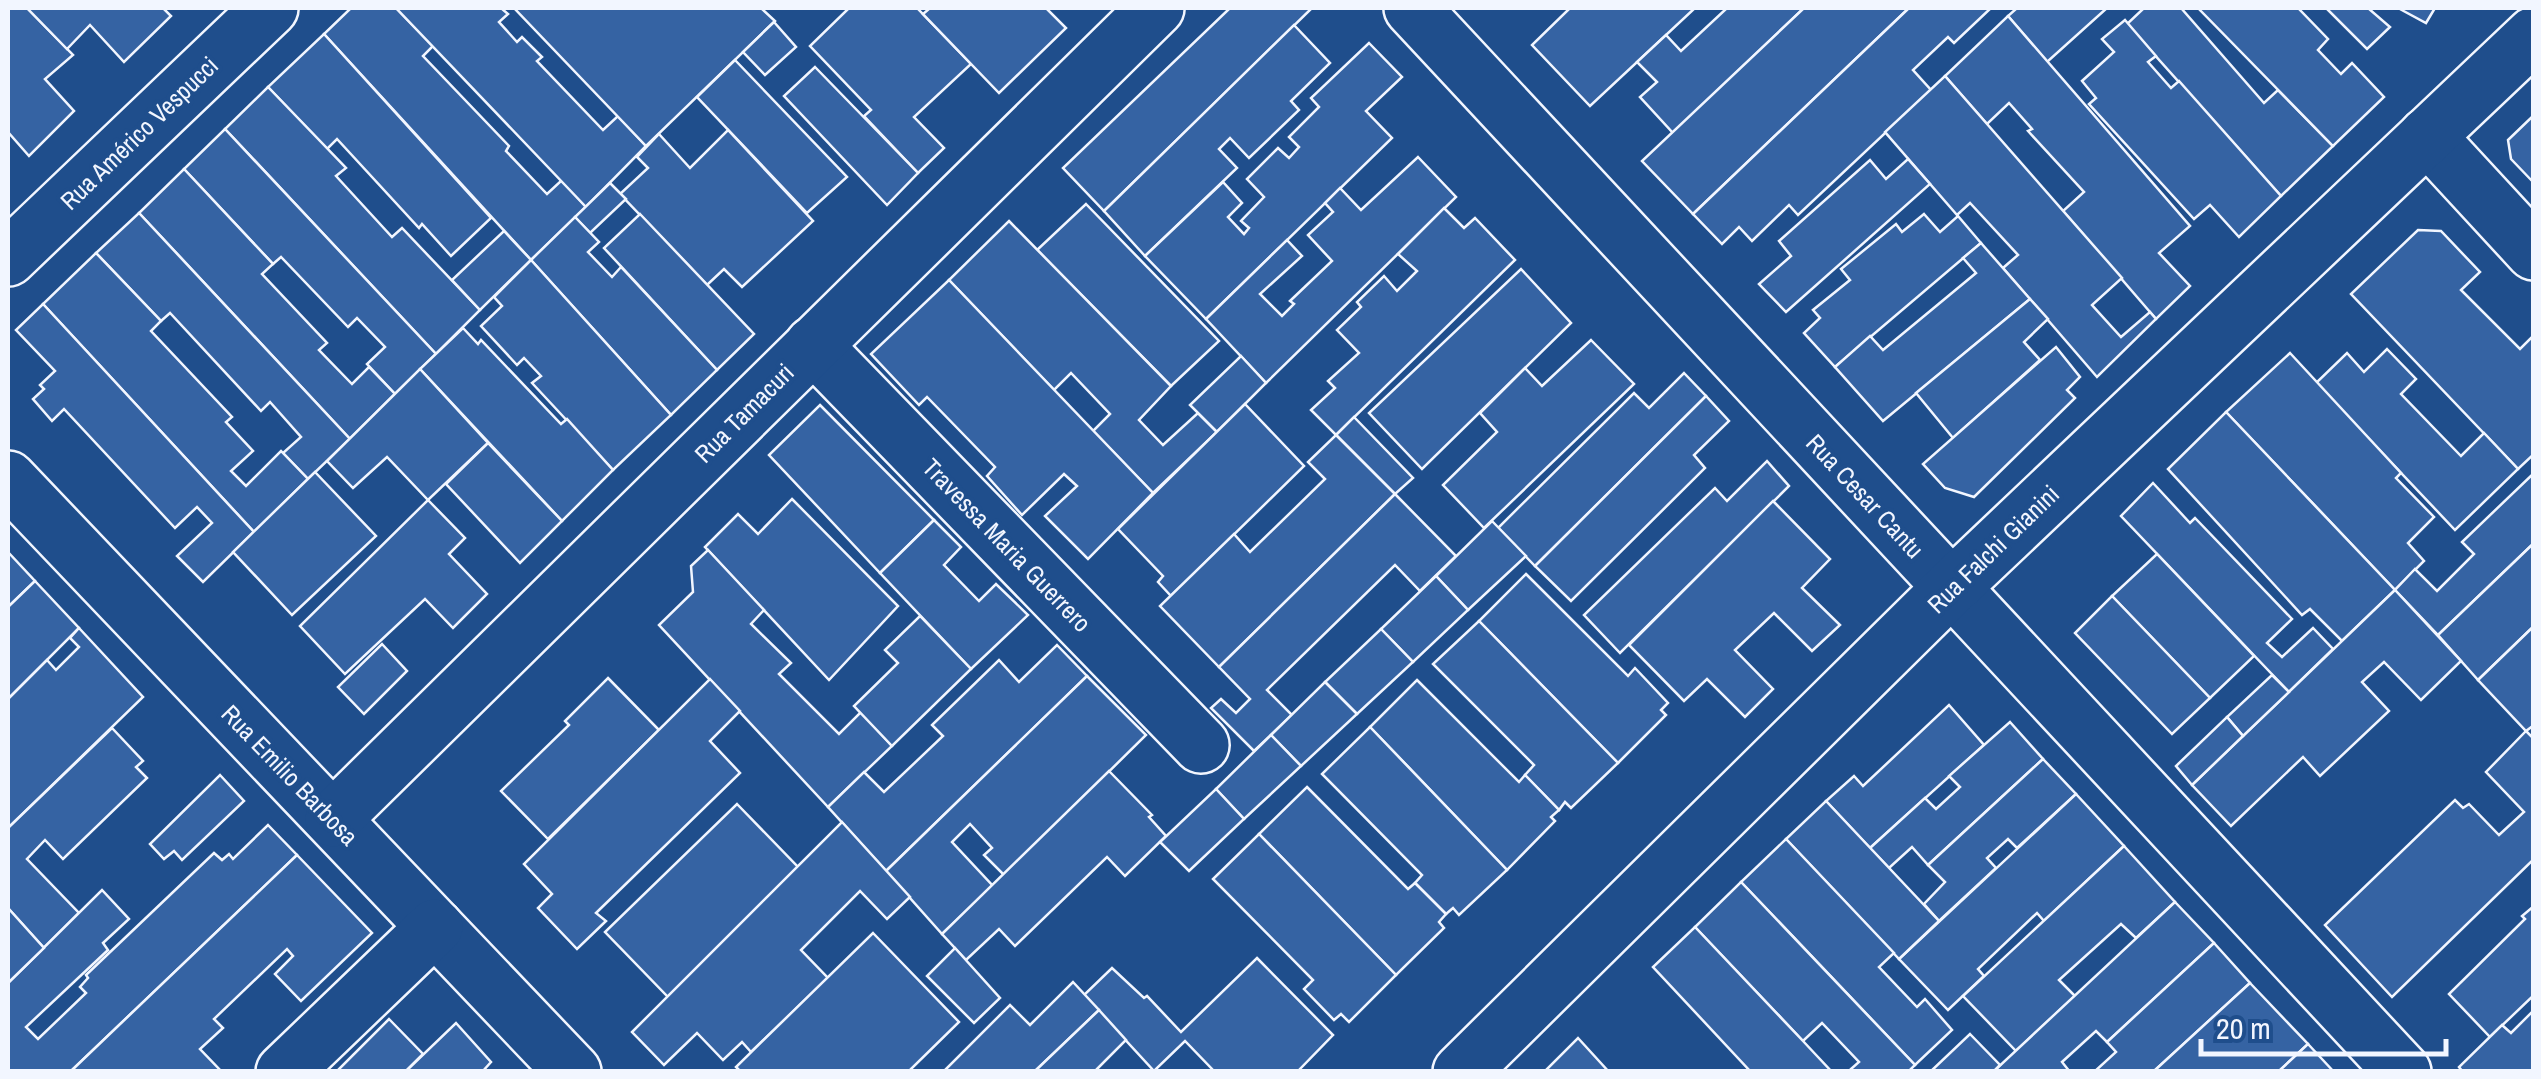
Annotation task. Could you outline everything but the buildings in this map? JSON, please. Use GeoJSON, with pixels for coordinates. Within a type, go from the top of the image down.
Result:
{"type":"FeatureCollection","features":[{"type":"Feature","properties":{"kind":"street","name":"Rua Américo Vespucci"},"geometry":{"type":"LineString","coordinates":[[8,258],[270,8]]}},
{"type":"Feature","properties":{"kind":"street","name":"Rua Tamacuri"},"geometry":{"type":"LineString","coordinates":[[332,819],[1156,8]]}},
{"type":"Feature","properties":{"kind":"street","name":"Rua Cesar Cantu"},"geometry":{"type":"LineString","coordinates":[[1412,8],[2402,1072]]}},
{"type":"Feature","properties":{"kind":"street","name":"Rua Falchi Gianini"},"geometry":{"type":"LineString","coordinates":[[1461,1072],[1950,588],[2534,34]]}},
{"type":"Feature","properties":{"kind":"street"},"geometry":{"type":"LineString","coordinates":[[2427,136],[2534,252]]}},
{"type":"Feature","properties":{"kind":"street","name":"Travessa Maria Guerrero"},"geometry":{"type":"LineString","coordinates":[[813,345],[1201,745]]}},
{"type":"Feature","properties":{"kind":"street","name":"Rua Emilio Barbosa"},"geometry":{"type":"LineString","coordinates":[[8,479],[572,1072]]}},
{"type":"Feature","properties":{"kind":"street"},"geometry":{"type":"LineString","coordinates":[[284,1072],[434,927]]}}]}
